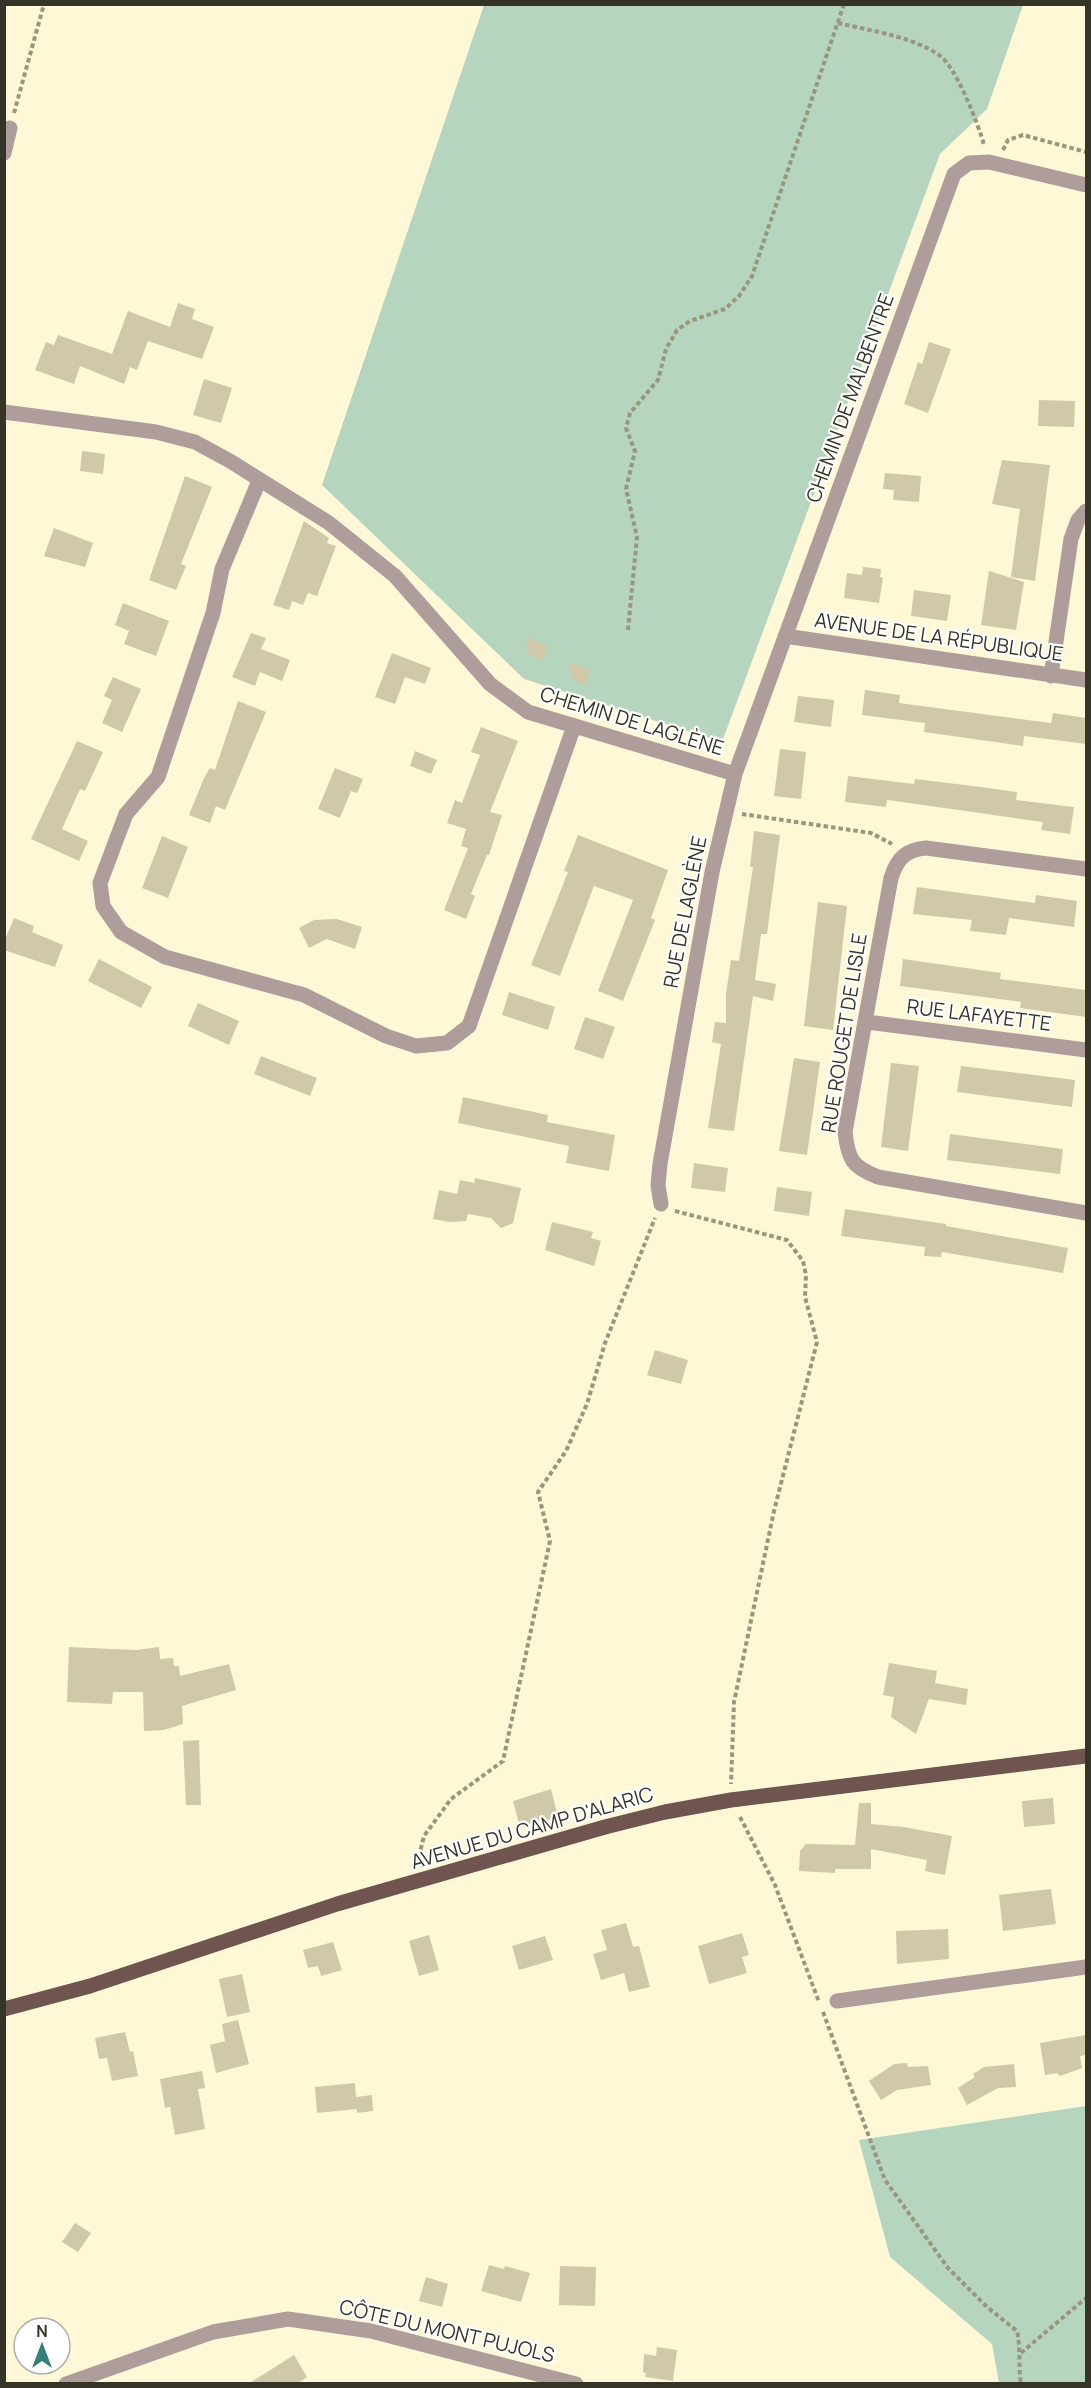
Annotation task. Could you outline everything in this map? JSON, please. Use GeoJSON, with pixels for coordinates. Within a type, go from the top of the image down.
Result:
{"type":"FeatureCollection","features":[{"type":"Feature","properties":{"kind":"main road","name":"AVENUE DU CAMP D'ALARIC"},"geometry":{"type":"LineString","coordinates":[[4,2009],[90,1986],[337,1904],[605,1827],[731,1800],[1086,1756]]}},
{"type":"Feature","properties":{"kind":"street"},"geometry":{"type":"LineString","coordinates":[[4,153],[10,128]]}},
{"type":"Feature","properties":{"kind":"street","name":"CHEMIN DE MALBENTRE"},"geometry":{"type":"LineString","coordinates":[[786,636],[954,174],[969,163],[994,163]]}},
{"type":"Feature","properties":{"kind":"street"},"geometry":{"type":"LineString","coordinates":[[994,163],[1086,185]]}},
{"type":"Feature","properties":{"kind":"street","name":"CHEMIN DE LAGLÈNE"},"geometry":{"type":"LineString","coordinates":[[4,412],[156,432],[195,442],[230,460],[329,523],[395,576],[490,684],[528,712],[735,774]]}},
{"type":"Feature","properties":{"kind":"street"},"geometry":{"type":"LineString","coordinates":[[260,481],[222,569],[213,613],[158,777],[126,814],[100,883],[103,906],[121,932],[165,957],[304,995],[386,1036],[416,1046],[447,1043],[470,1026],[574,726]]}},
{"type":"Feature","properties":{"kind":"street"},"geometry":{"type":"LineString","coordinates":[[1051,676],[1071,539],[1078,520],[1086,511]]}},
{"type":"Feature","properties":{"kind":"street","name":"AVENUE DE LA RÉPUBLIQUE"},"geometry":{"type":"LineString","coordinates":[[786,636],[1086,680]]}},
{"type":"Feature","properties":{"kind":"street","name":"RUE DE LAGLÈNE"},"geometry":{"type":"LineString","coordinates":[[661,1204],[658,1185],[660,1164],[712,872],[735,774],[786,636]]}},
{"type":"Feature","properties":{"kind":"street"},"geometry":{"type":"LineString","coordinates":[[905,854],[926,848],[1086,869]]}},
{"type":"Feature","properties":{"kind":"street","name":"RUE ROUGET DE LISLE"},"geometry":{"type":"LineString","coordinates":[[905,854],[896,862],[891,878],[867,1022],[845,1132],[850,1159],[859,1169],[878,1177],[1086,1214]]}},
{"type":"Feature","properties":{"kind":"street","name":"RUE LAFAYETTE"},"geometry":{"type":"LineString","coordinates":[[867,1022],[1086,1050]]}},
{"type":"Feature","properties":{"kind":"street"},"geometry":{"type":"LineString","coordinates":[[837,2001],[1086,1967]]}},
{"type":"Feature","properties":{"kind":"street","name":"CÔTE DU MONT PUJOLS"},"geometry":{"type":"LineString","coordinates":[[66,2384],[213,2332],[288,2319],[371,2331],[576,2384]]}},
{"type":"Feature","properties":{"kind":"path"},"geometry":{"type":"LineString","coordinates":[[10,128],[44,4]]}},
{"type":"Feature","properties":{"kind":"path"},"geometry":{"type":"LineString","coordinates":[[628,630],[637,537],[626,489],[635,451],[626,428],[630,413],[658,380],[666,349],[676,330],[690,321],[725,309],[739,296],[752,276],[844,4]]}},
{"type":"Feature","properties":{"kind":"path"},"geometry":{"type":"LineString","coordinates":[[838,23],[918,44],[942,56],[977,118],[994,163]]}},
{"type":"Feature","properties":{"kind":"path"},"geometry":{"type":"LineString","coordinates":[[994,163],[1008,140],[1023,135],[1086,152]]}},
{"type":"Feature","properties":{"kind":"path"},"geometry":{"type":"LineString","coordinates":[[726,811],[871,833],[905,854]]}},
{"type":"Feature","properties":{"kind":"path"},"geometry":{"type":"LineString","coordinates":[[413,1883],[424,1836],[451,1799],[503,1761],[549,1541],[538,1492],[566,1451],[587,1404],[605,1343],[661,1204],[682,1215],[787,1240],[803,1261],[805,1297],[817,1342],[774,1511],[734,1702],[731,1800],[775,1886],[885,2180],[948,2268],[987,2307],[1017,2331],[1021,2353],[1018,2368],[1021,2384]]}},
{"type":"Feature","properties":{"kind":"path"},"geometry":{"type":"LineString","coordinates":[[1021,2353],[1086,2298]]}},
{"type":"Feature","properties":{"kind":"green space"},"geometry":{"type":"Polygon","coordinates":[[[484,5],[1023,5],[987,109],[940,154],[722,742],[524,679],[322,485],[484,5]]]}},
{"type":"Feature","properties":{"kind":"green space"},"geometry":{"type":"Polygon","coordinates":[[[1086,2106],[1086,2383],[999,2383],[992,2344],[890,2257],[859,2140],[1086,2106]]]}},
{"type":"Feature","properties":{"kind":"building"},"geometry":{"type":"Polygon","coordinates":[[[178,303],[195,309],[192,319],[214,327],[202,359],[148,341],[137,370],[130,367],[124,384],[80,366],[74,384],[35,370],[46,342],[54,345],[58,335],[112,354],[128,311],[170,327],[178,303]]]}},
{"type":"Feature","properties":{"kind":"building"},"geometry":{"type":"Polygon","coordinates":[[[929,342],[951,349],[928,413],[904,404],[918,362],[922,364],[929,342]]]}},
{"type":"Feature","properties":{"kind":"building"},"geometry":{"type":"Polygon","coordinates":[[[204,379],[232,388],[221,423],[193,415],[204,379]]]}},
{"type":"Feature","properties":{"kind":"building"},"geometry":{"type":"Polygon","coordinates":[[[1039,400],[1075,401],[1074,427],[1038,426],[1039,400]]]}},
{"type":"Feature","properties":{"kind":"building"},"geometry":{"type":"Polygon","coordinates":[[[82,451],[105,454],[103,474],[80,471],[82,451]]]}},
{"type":"Feature","properties":{"kind":"building"},"geometry":{"type":"Polygon","coordinates":[[[1002,460],[1050,465],[1035,581],[1011,577],[1020,509],[992,504],[1002,460]]]}},
{"type":"Feature","properties":{"kind":"building"},"geometry":{"type":"Polygon","coordinates":[[[885,473],[921,476],[919,502],[893,500],[894,490],[883,489],[885,473]]]}},
{"type":"Feature","properties":{"kind":"building"},"geometry":{"type":"Polygon","coordinates":[[[185,476],[212,487],[181,564],[186,566],[176,590],[149,580],[185,476]]]}},
{"type":"Feature","properties":{"kind":"building"},"geometry":{"type":"Polygon","coordinates":[[[304,521],[329,538],[327,543],[336,546],[317,596],[308,593],[303,605],[292,601],[289,610],[273,605],[304,521]]]}},
{"type":"Feature","properties":{"kind":"building"},"geometry":{"type":"Polygon","coordinates":[[[54,528],[93,543],[85,567],[44,556],[54,528]]]}},
{"type":"Feature","properties":{"kind":"building"},"geometry":{"type":"Polygon","coordinates":[[[863,567],[881,569],[880,577],[883,578],[879,603],[844,598],[847,573],[862,575],[863,567]]]}},
{"type":"Feature","properties":{"kind":"building"},"geometry":{"type":"Polygon","coordinates":[[[989,571],[1024,582],[1016,630],[981,625],[989,571]]]}},
{"type":"Feature","properties":{"kind":"building"},"geometry":{"type":"Polygon","coordinates":[[[914,590],[951,595],[947,621],[911,616],[914,590]]]}},
{"type":"Feature","properties":{"kind":"building"},"geometry":{"type":"Polygon","coordinates":[[[123,603],[169,621],[156,656],[124,644],[129,631],[115,625],[123,603]]]}},
{"type":"Feature","properties":{"kind":"building"},"geometry":{"type":"Polygon","coordinates":[[[251,633],[266,638],[261,649],[290,660],[282,681],[260,672],[255,686],[232,677],[251,633]]]}},
{"type":"Feature","properties":{"kind":"building"},"geometry":{"type":"Polygon","coordinates":[[[526,637],[548,646],[543,660],[529,655],[526,637]]]}},
{"type":"Feature","properties":{"kind":"building"},"geometry":{"type":"Polygon","coordinates":[[[392,653],[431,668],[425,684],[405,677],[395,704],[375,697],[392,653]]]}},
{"type":"Feature","properties":{"kind":"building"},"geometry":{"type":"Polygon","coordinates":[[[569,662],[591,670],[586,685],[572,680],[569,662]]]}},
{"type":"Feature","properties":{"kind":"building"},"geometry":{"type":"Polygon","coordinates":[[[113,677],[141,689],[122,732],[102,723],[112,700],[104,696],[113,677]]]}},
{"type":"Feature","properties":{"kind":"building"},"geometry":{"type":"Polygon","coordinates":[[[865,690],[900,695],[899,703],[1051,723],[1053,713],[1086,718],[1086,744],[1024,736],[1023,746],[924,732],[925,723],[862,715],[865,690]]]}},
{"type":"Feature","properties":{"kind":"building"},"geometry":{"type":"Polygon","coordinates":[[[798,696],[834,700],[831,727],[794,722],[798,696]]]}},
{"type":"Feature","properties":{"kind":"building"},"geometry":{"type":"Polygon","coordinates":[[[238,701],[266,712],[225,810],[216,806],[210,823],[189,815],[204,778],[210,768],[215,770],[238,701]]]}},
{"type":"Feature","properties":{"kind":"building"},"geometry":{"type":"Polygon","coordinates":[[[481,727],[518,741],[490,812],[502,815],[489,855],[487,855],[471,894],[475,896],[466,919],[444,910],[468,848],[461,846],[466,829],[447,823],[455,800],[462,803],[480,755],[471,752],[481,727]]]}},
{"type":"Feature","properties":{"kind":"building"},"geometry":{"type":"Polygon","coordinates":[[[77,741],[103,752],[85,791],[80,789],[62,829],[88,841],[79,861],[31,839],[77,741]]]}},
{"type":"Feature","properties":{"kind":"building"},"geometry":{"type":"Polygon","coordinates":[[[780,749],[806,752],[801,799],[774,796],[780,749]]]}},
{"type":"Feature","properties":{"kind":"building"},"geometry":{"type":"Polygon","coordinates":[[[415,751],[437,760],[431,774],[410,766],[415,751]]]}},
{"type":"Feature","properties":{"kind":"building"},"geometry":{"type":"Polygon","coordinates":[[[335,768],[363,779],[357,793],[351,791],[340,818],[318,809],[335,768]]]}},
{"type":"Feature","properties":{"kind":"building"},"geometry":{"type":"Polygon","coordinates":[[[848,776],[914,784],[915,779],[1017,792],[1016,800],[1074,807],[1070,834],[1041,830],[1043,822],[952,809],[887,800],[886,807],[845,802],[848,776]]]}},
{"type":"Feature","properties":{"kind":"building"},"geometry":{"type":"Polygon","coordinates":[[[754,831],[780,835],[767,934],[761,934],[755,980],[776,984],[773,1001],[753,996],[734,1131],[708,1128],[721,1044],[712,1042],[715,1022],[726,1023],[726,994],[731,960],[739,961],[753,867],[750,867],[754,831]]]}},
{"type":"Feature","properties":{"kind":"building"},"geometry":{"type":"Polygon","coordinates":[[[578,835],[668,870],[651,918],[655,920],[623,1001],[598,991],[633,900],[594,886],[560,976],[531,965],[568,872],[564,871],[578,835]]]}},
{"type":"Feature","properties":{"kind":"building"},"geometry":{"type":"Polygon","coordinates":[[[162,836],[188,847],[168,898],[142,888],[162,836]]]}},
{"type":"Feature","properties":{"kind":"building"},"geometry":{"type":"Polygon","coordinates":[[[917,887],[1035,903],[1036,895],[1077,901],[1074,927],[1009,918],[1006,935],[970,931],[972,920],[913,914],[917,887]]]}},
{"type":"Feature","properties":{"kind":"building"},"geometry":{"type":"Polygon","coordinates":[[[818,902],[847,906],[833,1030],[804,1026],[818,902]]]}},
{"type":"Feature","properties":{"kind":"building"},"geometry":{"type":"Polygon","coordinates":[[[14,918],[34,926],[32,932],[63,945],[55,967],[4,950],[4,942],[14,918]]]}},
{"type":"Feature","properties":{"kind":"building"},"geometry":{"type":"Polygon","coordinates":[[[337,919],[362,927],[355,949],[327,939],[309,948],[299,928],[314,920],[337,919]]]}},
{"type":"Feature","properties":{"kind":"building"},"geometry":{"type":"Polygon","coordinates":[[[99,959],[152,987],[141,1008],[88,981],[99,959]]]}},
{"type":"Feature","properties":{"kind":"building"},"geometry":{"type":"Polygon","coordinates":[[[903,959],[1001,973],[1000,979],[1086,990],[1086,1017],[1020,1008],[1021,1002],[900,986],[903,959]]]}},
{"type":"Feature","properties":{"kind":"building"},"geometry":{"type":"Polygon","coordinates":[[[509,992],[555,1007],[548,1030],[502,1015],[509,992]]]}},
{"type":"Feature","properties":{"kind":"building"},"geometry":{"type":"Polygon","coordinates":[[[198,1003],[239,1021],[229,1045],[188,1026],[198,1003]]]}},
{"type":"Feature","properties":{"kind":"building"},"geometry":{"type":"Polygon","coordinates":[[[585,1017],[615,1027],[603,1059],[574,1049],[585,1017]]]}},
{"type":"Feature","properties":{"kind":"building"},"geometry":{"type":"Polygon","coordinates":[[[261,1056],[317,1078],[310,1096],[254,1074],[261,1056]]]}},
{"type":"Feature","properties":{"kind":"building"},"geometry":{"type":"Polygon","coordinates":[[[794,1058],[820,1062],[807,1155],[779,1151],[794,1058]]]}},
{"type":"Feature","properties":{"kind":"building"},"geometry":{"type":"Polygon","coordinates":[[[891,1063],[919,1066],[908,1151],[881,1147],[891,1063]]]}},
{"type":"Feature","properties":{"kind":"building"},"geometry":{"type":"Polygon","coordinates":[[[961,1066],[1075,1080],[1072,1107],[957,1092],[961,1066]]]}},
{"type":"Feature","properties":{"kind":"building"},"geometry":{"type":"Polygon","coordinates":[[[463,1097],[548,1115],[547,1122],[615,1135],[609,1171],[566,1163],[569,1146],[458,1123],[463,1097]]]}},
{"type":"Feature","properties":{"kind":"building"},"geometry":{"type":"Polygon","coordinates":[[[950,1134],[1063,1149],[1060,1174],[947,1160],[950,1134]]]}},
{"type":"Feature","properties":{"kind":"building"},"geometry":{"type":"Polygon","coordinates":[[[694,1163],[728,1168],[725,1192],[691,1188],[694,1163]]]}},
{"type":"Feature","properties":{"kind":"building"},"geometry":{"type":"Polygon","coordinates":[[[475,1178],[521,1188],[513,1223],[501,1228],[491,1218],[468,1214],[466,1221],[450,1222],[433,1219],[439,1190],[457,1194],[460,1180],[474,1183],[475,1178]]]}},
{"type":"Feature","properties":{"kind":"building"},"geometry":{"type":"Polygon","coordinates":[[[777,1187],[812,1192],[809,1216],[774,1211],[777,1187]]]}},
{"type":"Feature","properties":{"kind":"building"},"geometry":{"type":"Polygon","coordinates":[[[845,1209],[946,1224],[946,1226],[1068,1248],[1063,1273],[942,1252],[941,1257],[924,1256],[925,1247],[841,1236],[845,1209]]]}},
{"type":"Feature","properties":{"kind":"building"},"geometry":{"type":"Polygon","coordinates":[[[552,1222],[593,1232],[591,1238],[601,1241],[594,1266],[545,1250],[552,1222]]]}},
{"type":"Feature","properties":{"kind":"building"},"geometry":{"type":"Polygon","coordinates":[[[655,1350],[688,1360],[681,1384],[647,1375],[655,1350]]]}},
{"type":"Feature","properties":{"kind":"building"},"geometry":{"type":"Polygon","coordinates":[[[69,1647],[136,1650],[159,1647],[160,1659],[173,1658],[174,1666],[179,1666],[180,1676],[229,1664],[236,1690],[182,1706],[183,1724],[164,1730],[144,1731],[143,1692],[113,1692],[112,1704],[67,1702],[69,1647]]]}},
{"type":"Feature","properties":{"kind":"building"},"geometry":{"type":"Polygon","coordinates":[[[889,1663],[937,1671],[935,1683],[968,1689],[966,1705],[929,1699],[916,1734],[891,1717],[894,1697],[883,1695],[889,1663]]]}},
{"type":"Feature","properties":{"kind":"building"},"geometry":{"type":"Polygon","coordinates":[[[199,1740],[201,1805],[186,1805],[183,1741],[199,1740]]]}},
{"type":"Feature","properties":{"kind":"building"},"geometry":{"type":"Polygon","coordinates":[[[551,1789],[558,1817],[520,1828],[513,1801],[551,1789]]]}},
{"type":"Feature","properties":{"kind":"building"},"geometry":{"type":"Polygon","coordinates":[[[1053,1798],[1055,1824],[1024,1827],[1022,1801],[1053,1798]]]}},
{"type":"Feature","properties":{"kind":"building"},"geometry":{"type":"Polygon","coordinates":[[[859,1803],[871,1803],[871,1824],[904,1827],[952,1836],[945,1875],[925,1871],[927,1860],[871,1849],[871,1869],[835,1869],[835,1873],[799,1871],[800,1851],[806,1844],[855,1845],[859,1803]]]}},
{"type":"Feature","properties":{"kind":"building"},"geometry":{"type":"Polygon","coordinates":[[[1051,1889],[1056,1924],[1003,1931],[999,1895],[1051,1889]]]}},
{"type":"Feature","properties":{"kind":"building"},"geometry":{"type":"Polygon","coordinates":[[[626,1923],[633,1947],[639,1946],[650,1987],[629,1992],[624,1973],[601,1980],[593,1954],[607,1950],[601,1930],[626,1923]]]}},
{"type":"Feature","properties":{"kind":"building"},"geometry":{"type":"Polygon","coordinates":[[[948,1929],[949,1959],[897,1964],[896,1931],[948,1929]]]}},
{"type":"Feature","properties":{"kind":"building"},"geometry":{"type":"Polygon","coordinates":[[[742,1933],[749,1955],[742,1957],[747,1973],[709,1984],[698,1946],[742,1933]]]}},
{"type":"Feature","properties":{"kind":"building"},"geometry":{"type":"Polygon","coordinates":[[[429,1935],[439,1970],[419,1976],[409,1941],[429,1935]]]}},
{"type":"Feature","properties":{"kind":"building"},"geometry":{"type":"Polygon","coordinates":[[[545,1936],[553,1960],[519,1970],[512,1946],[545,1936]]]}},
{"type":"Feature","properties":{"kind":"building"},"geometry":{"type":"Polygon","coordinates":[[[333,1942],[342,1970],[321,1976],[318,1966],[308,1968],[303,1950],[333,1942]]]}},
{"type":"Feature","properties":{"kind":"building"},"geometry":{"type":"Polygon","coordinates":[[[242,1974],[250,2012],[227,2017],[219,1979],[242,1974]]]}},
{"type":"Feature","properties":{"kind":"building"},"geometry":{"type":"Polygon","coordinates":[[[238,2020],[249,2064],[216,2073],[210,2045],[225,2041],[222,2024],[238,2020]]]}},
{"type":"Feature","properties":{"kind":"building"},"geometry":{"type":"Polygon","coordinates":[[[125,2032],[130,2052],[133,2051],[138,2076],[112,2081],[107,2058],[99,2059],[95,2038],[125,2032]]]}},
{"type":"Feature","properties":{"kind":"building"},"geometry":{"type":"Polygon","coordinates":[[[1086,2035],[1086,2055],[1080,2056],[1082,2068],[1060,2076],[1057,2073],[1045,2075],[1040,2043],[1086,2035]]]}},
{"type":"Feature","properties":{"kind":"building"},"geometry":{"type":"Polygon","coordinates":[[[907,2063],[908,2067],[928,2066],[931,2085],[897,2090],[881,2100],[869,2081],[894,2064],[907,2063]]]}},
{"type":"Feature","properties":{"kind":"building"},"geometry":{"type":"Polygon","coordinates":[[[1014,2064],[1016,2087],[998,2088],[967,2105],[958,2088],[975,2077],[973,2074],[984,2067],[1014,2064]]]}},
{"type":"Feature","properties":{"kind":"building"},"geometry":{"type":"Polygon","coordinates":[[[202,2071],[205,2088],[198,2089],[205,2129],[175,2135],[170,2107],[165,2108],[160,2079],[202,2071]]]}},
{"type":"Feature","properties":{"kind":"building"},"geometry":{"type":"Polygon","coordinates":[[[355,2083],[356,2097],[372,2095],[373,2111],[357,2113],[357,2109],[317,2113],[315,2087],[355,2083]]]}},
{"type":"Feature","properties":{"kind":"building"},"geometry":{"type":"Polygon","coordinates":[[[75,2223],[91,2233],[78,2252],[62,2242],[75,2223]]]}},
{"type":"Feature","properties":{"kind":"building"},"geometry":{"type":"Polygon","coordinates":[[[489,2265],[504,2269],[505,2266],[530,2273],[521,2302],[481,2291],[489,2265]]]}},
{"type":"Feature","properties":{"kind":"building"},"geometry":{"type":"Polygon","coordinates":[[[560,2266],[596,2267],[595,2306],[559,2305],[560,2266]]]}},
{"type":"Feature","properties":{"kind":"building"},"geometry":{"type":"Polygon","coordinates":[[[426,2277],[448,2284],[442,2307],[419,2301],[426,2277]]]}},
{"type":"Feature","properties":{"kind":"building"},"geometry":{"type":"Polygon","coordinates":[[[657,2347],[677,2350],[673,2381],[645,2377],[644,2354],[656,2356],[657,2347]]]}},
{"type":"Feature","properties":{"kind":"building"},"geometry":{"type":"Polygon","coordinates":[[[294,2355],[307,2377],[297,2384],[248,2384],[294,2355]]]}}]}
